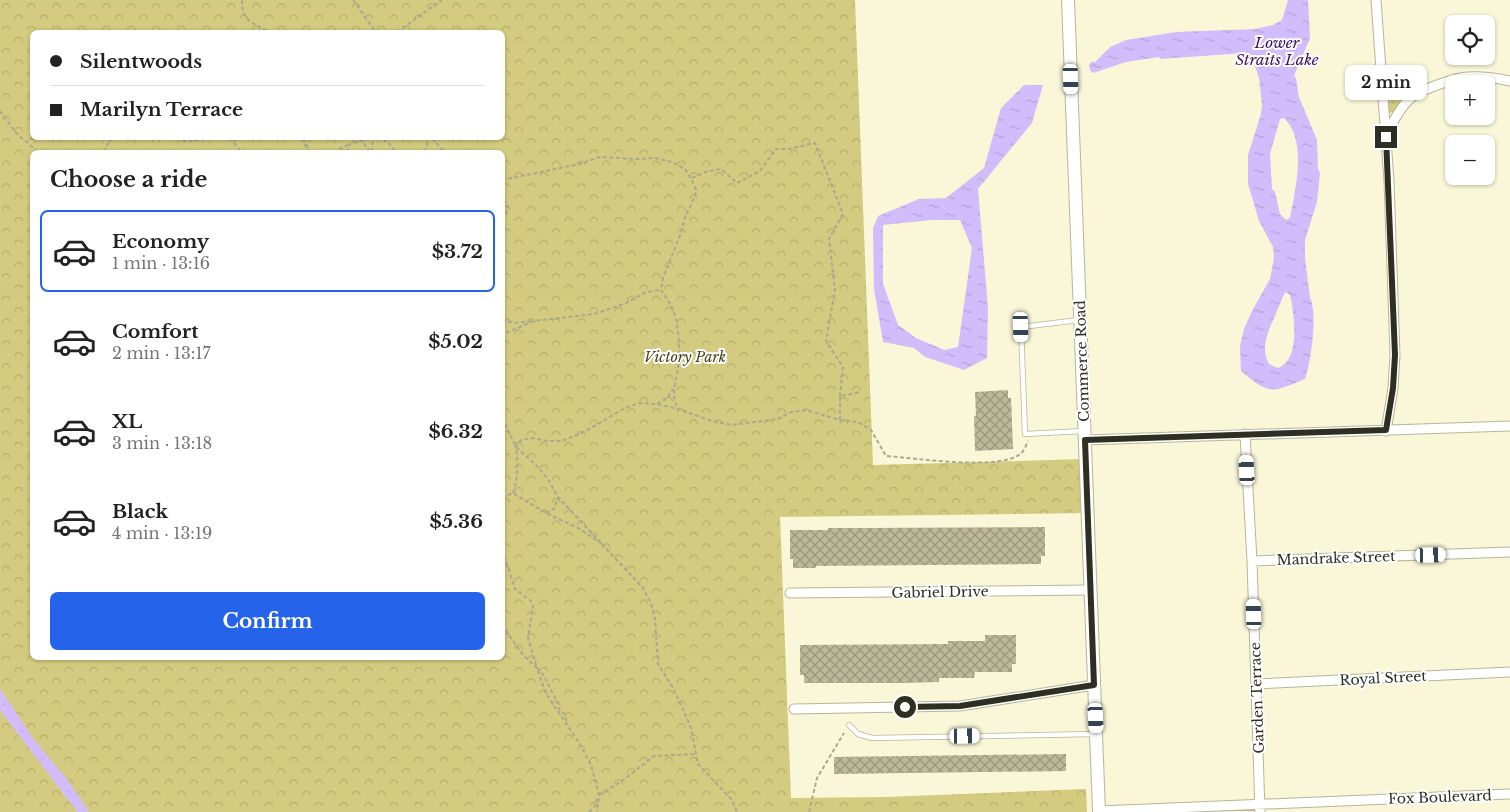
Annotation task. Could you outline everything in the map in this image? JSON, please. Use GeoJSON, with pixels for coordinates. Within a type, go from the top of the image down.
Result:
{"type":"FeatureCollection","features":[{"type":"Feature","properties":{"kind":"main road","name":"Commerce Road"},"geometry":{"type":"LineString","coordinates":[[1068,0],[1099,812]]}},
{"type":"Feature","properties":{"kind":"street"},"geometry":{"type":"LineString","coordinates":[[1376,0],[1386,137],[1395,355],[1393,388],[1386,430]]}},
{"type":"Feature","properties":{"kind":"street"},"geometry":{"type":"LineString","coordinates":[[1386,137],[1395,117],[1414,95],[1427,89],[1465,77],[1498,78],[1510,81]]}},
{"type":"Feature","properties":{"kind":"street"},"geometry":{"type":"LineString","coordinates":[[1382,81],[1403,83],[1427,89]]}},
{"type":"Feature","properties":{"kind":"street"},"geometry":{"type":"LineString","coordinates":[[1085,435],[1245,434],[1510,426]]}},
{"type":"Feature","properties":{"kind":"street","name":"Garden Terrace"},"geometry":{"type":"LineString","coordinates":[[1245,434],[1252,561],[1260,808]]}},
{"type":"Feature","properties":{"kind":"street","name":"Mandrake Street"},"geometry":{"type":"LineString","coordinates":[[1252,561],[1510,552]]}},
{"type":"Feature","properties":{"kind":"street","name":"Gabriel Drive"},"geometry":{"type":"LineString","coordinates":[[790,593],[1091,590]]}},
{"type":"Feature","properties":{"kind":"street","name":"Royal Street"},"geometry":{"type":"LineString","coordinates":[[1256,684],[1510,672]]}},
{"type":"Feature","properties":{"kind":"street"},"geometry":{"type":"LineString","coordinates":[[794,709],[960,706],[1094,685]]}},
{"type":"Feature","properties":{"kind":"street","name":"Fox Boulevard"},"geometry":{"type":"LineString","coordinates":[[1099,812],[1260,808],[1510,794]]}},
{"type":"Feature","properties":{"kind":"lane"},"geometry":{"type":"LineString","coordinates":[[1081,320],[1021,327],[1025,434],[1085,435]]}},
{"type":"Feature","properties":{"kind":"lane"},"geometry":{"type":"LineString","coordinates":[[849,725],[858,734],[872,738],[1096,734]]}},
{"type":"Feature","properties":{"kind":"path"},"geometry":{"type":"LineString","coordinates":[[242,0],[242,10],[246,19],[265,30]]}},
{"type":"Feature","properties":{"kind":"path"},"geometry":{"type":"LineString","coordinates":[[353,0],[375,30]]}},
{"type":"Feature","properties":{"kind":"path"},"geometry":{"type":"LineString","coordinates":[[400,30],[442,0]]}},
{"type":"Feature","properties":{"kind":"path"},"geometry":{"type":"LineString","coordinates":[[0,111],[16,133],[36,150]]}},
{"type":"Feature","properties":{"kind":"path"},"geometry":{"type":"LineString","coordinates":[[179,140],[197,140]]}},
{"type":"Feature","properties":{"kind":"path"},"geometry":{"type":"LineString","coordinates":[[232,140],[239,150]]}},
{"type":"Feature","properties":{"kind":"path"},"geometry":{"type":"LineString","coordinates":[[337,150],[365,140]]}},
{"type":"Feature","properties":{"kind":"path"},"geometry":{"type":"LineString","coordinates":[[386,140],[394,150]]}},
{"type":"Feature","properties":{"kind":"path"},"geometry":{"type":"LineString","coordinates":[[434,140],[442,150]]}},
{"type":"Feature","properties":{"kind":"path"},"geometry":{"type":"LineString","coordinates":[[362,141],[369,150]]}},
{"type":"Feature","properties":{"kind":"path"},"geometry":{"type":"LineString","coordinates":[[691,178],[704,172],[721,169],[737,183],[760,171],[776,148],[790,149],[815,143],[843,214],[829,239],[835,290],[826,341],[843,367],[840,420]]}},
{"type":"Feature","properties":{"kind":"path"},"geometry":{"type":"LineString","coordinates":[[349,150],[350,144]]}},
{"type":"Feature","properties":{"kind":"path"},"geometry":{"type":"LineString","coordinates":[[505,178],[579,164],[600,157],[655,158],[672,162],[684,169],[691,178],[696,190],[695,197],[685,217],[681,233],[663,278],[661,290],[674,311],[678,336],[679,360],[673,389],[673,400],[678,409]]}},
{"type":"Feature","properties":{"kind":"path"},"geometry":{"type":"LineString","coordinates":[[505,202],[508,209],[505,216]]}},
{"type":"Feature","properties":{"kind":"path"},"geometry":{"type":"LineString","coordinates":[[505,320],[534,321],[595,314],[626,303],[646,292],[661,290]]}},
{"type":"Feature","properties":{"kind":"path"},"geometry":{"type":"LineString","coordinates":[[505,335],[534,321]]}},
{"type":"Feature","properties":{"kind":"path"},"geometry":{"type":"LineString","coordinates":[[656,404],[668,397],[673,389]]}},
{"type":"Feature","properties":{"kind":"path"},"geometry":{"type":"LineString","coordinates":[[840,396],[861,392]]}},
{"type":"Feature","properties":{"kind":"path"},"geometry":{"type":"LineString","coordinates":[[516,447],[521,440],[532,438],[562,441],[584,432],[625,408],[639,403],[656,404],[678,409],[712,422],[731,425],[778,419],[791,412],[806,410],[840,420],[858,422],[871,430],[886,456],[966,462],[1002,462],[1021,454],[1034,433]]}},
{"type":"Feature","properties":{"kind":"path"},"geometry":{"type":"LineString","coordinates":[[505,424],[516,447],[518,456],[516,484],[512,493],[505,496]]}},
{"type":"Feature","properties":{"kind":"path"},"geometry":{"type":"LineString","coordinates":[[516,447],[537,466],[548,479],[558,497],[643,588],[651,603],[655,619],[658,664],[674,688],[682,707],[690,728],[698,764],[732,800],[737,812]]}},
{"type":"Feature","properties":{"kind":"path"},"geometry":{"type":"LineString","coordinates":[[512,493],[546,513],[580,529],[606,547]]}},
{"type":"Feature","properties":{"kind":"path"},"geometry":{"type":"LineString","coordinates":[[546,513],[554,509],[558,497]]}},
{"type":"Feature","properties":{"kind":"path"},"geometry":{"type":"LineString","coordinates":[[505,559],[515,590],[530,600],[533,605],[528,638],[537,668],[546,694],[591,765],[599,795],[597,812]]}},
{"type":"Feature","properties":{"kind":"path"},"geometry":{"type":"LineString","coordinates":[[505,629],[523,655],[544,676],[560,710],[565,714],[567,725]]}},
{"type":"Feature","properties":{"kind":"path"},"geometry":{"type":"LineString","coordinates":[[809,812],[817,778],[849,725]]}},
{"type":"Feature","properties":{"kind":"path"},"geometry":{"type":"LineString","coordinates":[[589,812],[595,806],[599,795],[622,781],[654,756],[696,754]]}},
{"type":"Feature","properties":{"kind":"green space","name":"Victory Park"},"geometry":{"type":"Polygon","coordinates":[[[0,0],[855,0],[873,465],[1085,459],[1086,513],[780,517],[791,798],[886,797],[1086,789],[1087,812],[0,812],[0,0]]]}},
{"type":"Feature","properties":{"kind":"green space"},"geometry":{"type":"Polygon","coordinates":[[[1396,87],[1408,91],[1408,95],[1393,112],[1389,113],[1388,93],[1392,88],[1396,87]]]}},
{"type":"Feature","properties":{"kind":"water","name":"Lower Straits Lake"},"geometry":{"type":"Polygon","coordinates":[[[1288,0],[1308,0],[1310,38],[1294,76],[1299,97],[1317,140],[1318,169],[1320,173],[1317,202],[1305,240],[1305,258],[1314,325],[1307,371],[1305,379],[1285,387],[1271,389],[1258,384],[1241,371],[1240,346],[1244,329],[1270,279],[1274,258],[1273,247],[1259,221],[1248,184],[1248,155],[1262,105],[1259,78],[1252,57],[1244,53],[1160,59],[1159,57],[1126,62],[1093,73],[1089,65],[1091,62],[1095,62],[1110,47],[1126,40],[1176,32],[1255,29],[1273,25],[1282,20],[1288,0]],[[1284,118],[1280,119],[1270,154],[1272,189],[1275,192],[1280,214],[1286,220],[1290,218],[1295,194],[1298,152],[1296,139],[1284,118]],[[1286,292],[1270,327],[1265,349],[1269,364],[1278,368],[1290,356],[1293,346],[1294,324],[1292,303],[1290,295],[1286,292]]]}},
{"type":"Feature","properties":{"kind":"water"},"geometry":{"type":"Polygon","coordinates":[[[1024,85],[1043,85],[1032,123],[978,189],[988,308],[987,358],[964,370],[925,357],[914,348],[883,342],[874,289],[873,228],[878,216],[919,199],[946,198],[984,168],[1001,108],[1024,85]],[[931,220],[883,225],[883,284],[898,325],[916,338],[944,350],[958,347],[972,248],[960,220],[931,220]]]}},
{"type":"Feature","properties":{"kind":"water"},"geometry":{"type":"Polygon","coordinates":[[[0,692],[31,739],[65,780],[87,812],[80,812],[0,707],[0,692]]]}},
{"type":"Feature","properties":{"kind":"building"},"geometry":{"type":"Polygon","coordinates":[[[1008,390],[1008,398],[1011,398],[1013,449],[975,451],[975,392],[1008,390]]]}},
{"type":"Feature","properties":{"kind":"building"},"geometry":{"type":"Polygon","coordinates":[[[1045,527],[1045,556],[1041,556],[1041,564],[816,566],[816,568],[793,568],[793,559],[790,559],[790,530],[828,530],[828,528],[1045,527]]]}},
{"type":"Feature","properties":{"kind":"building"},"geometry":{"type":"Polygon","coordinates":[[[985,635],[1016,635],[1016,664],[1012,664],[1012,672],[975,672],[974,678],[939,678],[939,682],[902,683],[804,683],[804,675],[800,675],[800,645],[948,644],[948,641],[985,641],[985,635]]]}},
{"type":"Feature","properties":{"kind":"building"},"geometry":{"type":"Polygon","coordinates":[[[1066,754],[1066,771],[834,774],[834,757],[1066,754]]]}},
{"type":"Feature","properties":{"kind":"waterway"},"geometry":{"type":"LineString","coordinates":[[0,692],[31,739],[65,780],[87,812]]}},
{"type":"Feature","properties":{"kind":"waterway"},"geometry":{"type":"LineString","coordinates":[[0,707],[80,812]]}},
{"type":"Feature","properties":{"kind":"route"},"geometry":{"type":"LineString","coordinates":[[905,707],[960,706],[1094,685],[1085,440],[1386,430],[1393,388],[1395,355],[1386,137]]}}]}
